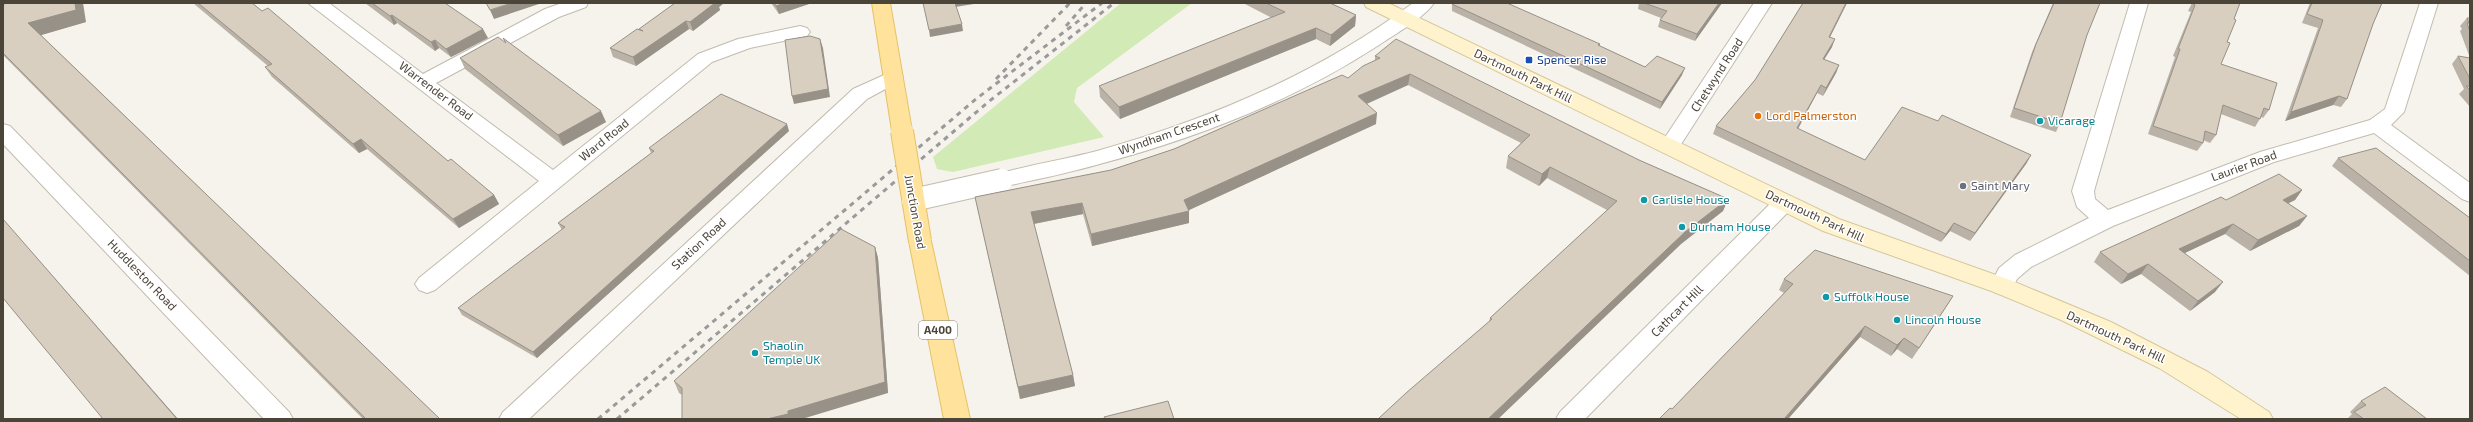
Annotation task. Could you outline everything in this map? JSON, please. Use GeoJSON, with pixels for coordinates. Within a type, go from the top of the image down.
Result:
{"type":"FeatureCollection","features":[{"type":"Feature","properties":{"kind":"main road","name":"Junction Road"},"geometry":{"type":"LineString","coordinates":[[881,3],[920,241],[957,419]]}},
{"type":"Feature","properties":{"kind":"street","name":"Warrender Road"},"geometry":{"type":"LineString","coordinates":[[317,3],[553,181]]}},
{"type":"Feature","properties":{"kind":"street"},"geometry":{"type":"LineString","coordinates":[[423,82],[552,13],[579,3]]}},
{"type":"Feature","properties":{"kind":"street","name":"Dartmouth Park Hill"},"geometry":{"type":"LineString","coordinates":[[1373,3],[1784,203],[1865,239],[2002,286],[2086,321],[2163,358],[2219,390],[2260,419]]}},
{"type":"Feature","properties":{"kind":"street"},"geometry":{"type":"LineString","coordinates":[[1406,19],[1425,3]]}},
{"type":"Feature","properties":{"kind":"street","name":"Chetwynd Road"},"geometry":{"type":"LineString","coordinates":[[1669,147],[1763,3]]}},
{"type":"Feature","properties":{"kind":"street"},"geometry":{"type":"LineString","coordinates":[[2105,220],[2085,202],[2083,191],[2139,3]]}},
{"type":"Feature","properties":{"kind":"street","name":"Laurier Road"},"geometry":{"type":"LineString","coordinates":[[2002,286],[2007,274],[2023,261],[2105,220],[2267,157],[2377,125],[2394,112],[2429,3]]}},
{"type":"Feature","properties":{"kind":"street","name":"Wyndham Crescent"},"geometry":{"type":"LineString","coordinates":[[913,200],[1110,155],[1195,127],[1342,60],[1366,47],[1406,19]]}},
{"type":"Feature","properties":{"kind":"street","name":"Ward Road"},"geometry":{"type":"LineString","coordinates":[[427,284],[705,58],[745,43],[800,32]]}},
{"type":"Feature","properties":{"kind":"street","name":"Station Road"},"geometry":{"type":"LineString","coordinates":[[512,419],[860,94],[893,77]]}},
{"type":"Feature","properties":{"kind":"street"},"geometry":{"type":"LineString","coordinates":[[2377,125],[2470,194]]}},
{"type":"Feature","properties":{"kind":"street","name":"Huddleston Road"},"geometry":{"type":"LineString","coordinates":[[3,131],[280,419]]}},
{"type":"Feature","properties":{"kind":"street","name":"Cathcart Hill"},"geometry":{"type":"LineString","coordinates":[[1569,419],[1784,203]]}},
{"type":"Feature","properties":{"kind":"green space"},"geometry":{"type":"Polygon","coordinates":[[[1121,3],[1192,3],[1077,88],[1074,102],[1104,137],[953,172],[937,169],[933,157],[1121,3]]]}},
{"type":"Feature","properties":{"kind":"building"},"geometry":{"type":"Polygon","coordinates":[[[6,3],[75,3],[76,10],[28,23],[440,419],[366,419],[3,53],[3,5],[6,3]]]}},
{"type":"Feature","properties":{"kind":"building"},"geometry":{"type":"Polygon","coordinates":[[[198,3],[252,3],[262,11],[268,8],[448,161],[451,159],[494,195],[453,219],[361,139],[353,144],[265,67],[272,64],[198,3]]]}},
{"type":"Feature","properties":{"kind":"building"},"geometry":{"type":"Polygon","coordinates":[[[372,3],[445,3],[483,29],[446,49],[435,40],[431,42],[372,3]]]}},
{"type":"Feature","properties":{"kind":"building"},"geometry":{"type":"Polygon","coordinates":[[[486,3],[512,3],[490,10],[486,3]]]}},
{"type":"Feature","properties":{"kind":"building"},"geometry":{"type":"Polygon","coordinates":[[[675,3],[715,3],[690,22],[686,21],[633,57],[610,48],[637,29],[643,31],[639,29],[675,3]]]}},
{"type":"Feature","properties":{"kind":"building"},"geometry":{"type":"Polygon","coordinates":[[[774,3],[785,3],[776,6],[774,3]]]}},
{"type":"Feature","properties":{"kind":"building"},"geometry":{"type":"Polygon","coordinates":[[[923,3],[955,3],[962,24],[929,30],[923,3]]]}},
{"type":"Feature","properties":{"kind":"building"},"geometry":{"type":"Polygon","coordinates":[[[1266,3],[1330,3],[1356,15],[1331,35],[1316,28],[1119,107],[1099,86],[1285,12],[1266,3]]]}},
{"type":"Feature","properties":{"kind":"building"},"geometry":{"type":"Polygon","coordinates":[[[1507,3],[1600,44],[1598,45],[1645,67],[1657,56],[1685,68],[1662,102],[1452,4],[1507,3]]]}},
{"type":"Feature","properties":{"kind":"building"},"geometry":{"type":"Polygon","coordinates":[[[1644,3],[1719,3],[1697,34],[1660,20],[1667,11],[1644,3]]]}},
{"type":"Feature","properties":{"kind":"building"},"geometry":{"type":"Polygon","coordinates":[[[1803,3],[1846,3],[1829,37],[1835,39],[1823,59],[1839,65],[1826,88],[1821,85],[1797,128],[1865,160],[1902,107],[1938,121],[1942,115],[2031,155],[1975,233],[1954,223],[1946,234],[1716,126],[1755,80],[1803,3]]]}},
{"type":"Feature","properties":{"kind":"building"},"geometry":{"type":"Polygon","coordinates":[[[2054,3],[2100,3],[2087,35],[2060,123],[2014,108],[2036,44],[2054,3]]]}},
{"type":"Feature","properties":{"kind":"building"},"geometry":{"type":"Polygon","coordinates":[[[2193,3],[2240,3],[2234,19],[2236,20],[2227,42],[2230,43],[2221,64],[2277,83],[2269,110],[2264,108],[2260,119],[2223,105],[2216,135],[2205,131],[2203,143],[2153,126],[2180,49],[2178,49],[2195,5],[2193,3]]]}},
{"type":"Feature","properties":{"kind":"building"},"geometry":{"type":"Polygon","coordinates":[[[2312,3],[2382,3],[2373,24],[2347,99],[2339,96],[2291,112],[2323,20],[2307,14],[2312,3]]]}},
{"type":"Feature","properties":{"kind":"building"},"geometry":{"type":"Polygon","coordinates":[[[2467,18],[2470,18],[2470,32],[2467,23],[2469,23],[2467,18]]]}},
{"type":"Feature","properties":{"kind":"building"},"geometry":{"type":"Polygon","coordinates":[[[810,36],[820,39],[828,89],[792,96],[785,40],[810,36]]]}},
{"type":"Feature","properties":{"kind":"building"},"geometry":{"type":"Polygon","coordinates":[[[498,37],[506,43],[503,38],[601,111],[558,135],[460,58],[498,37]]]}},
{"type":"Feature","properties":{"kind":"building"},"geometry":{"type":"Polygon","coordinates":[[[1396,39],[1639,160],[1728,199],[1685,232],[1488,419],[1378,419],[1492,319],[1490,318],[1617,201],[1550,167],[1542,174],[1508,156],[1530,135],[1410,74],[1358,96],[1377,113],[1184,200],[1189,211],[1091,234],[1082,203],[1031,212],[1073,375],[1018,387],[975,197],[1111,170],[1174,149],[1342,75],[1348,78],[1363,66],[1380,58],[1375,56],[1396,39]]]}},
{"type":"Feature","properties":{"kind":"building"},"geometry":{"type":"Polygon","coordinates":[[[2458,56],[2470,58],[2470,79],[2458,56]]]}},
{"type":"Feature","properties":{"kind":"building"},"geometry":{"type":"Polygon","coordinates":[[[721,94],[787,124],[533,352],[458,308],[565,227],[558,223],[654,151],[649,148],[721,94]]]}},
{"type":"Feature","properties":{"kind":"building"},"geometry":{"type":"Polygon","coordinates":[[[2376,148],[2470,218],[2470,261],[2338,158],[2376,148]]]}},
{"type":"Feature","properties":{"kind":"building"},"geometry":{"type":"Polygon","coordinates":[[[2279,174],[2302,190],[2283,200],[2307,216],[2258,240],[2233,224],[2179,249],[2223,282],[2198,301],[2148,264],[2128,274],[2100,252],[2221,197],[2226,200],[2279,174]]]}},
{"type":"Feature","properties":{"kind":"building"},"geometry":{"type":"Polygon","coordinates":[[[3,219],[177,419],[103,419],[3,298],[3,219]]]}},
{"type":"Feature","properties":{"kind":"building"},"geometry":{"type":"Polygon","coordinates":[[[841,229],[875,247],[885,382],[788,411],[788,414],[767,419],[682,419],[682,388],[674,381],[841,229]]]}},
{"type":"Feature","properties":{"kind":"building"},"geometry":{"type":"Polygon","coordinates":[[[1815,250],[1953,296],[1919,348],[1904,338],[1897,345],[1865,326],[1784,419],[1659,419],[1670,408],[1672,409],[1793,284],[1784,279],[1815,250]]]}},
{"type":"Feature","properties":{"kind":"building"},"geometry":{"type":"Polygon","coordinates":[[[2385,387],[2427,419],[2364,419],[2354,412],[2366,405],[2361,401],[2385,387]]]}},
{"type":"Feature","properties":{"kind":"building"},"geometry":{"type":"Polygon","coordinates":[[[1168,401],[1174,419],[1105,419],[1104,417],[1168,401]]]}},
{"type":"Feature","properties":{"kind":"railway"},"geometry":{"type":"LineString","coordinates":[[996,79],[1070,3]]}},
{"type":"Feature","properties":{"kind":"railway"},"geometry":{"type":"LineString","coordinates":[[1066,26],[1086,3]]}},
{"type":"Feature","properties":{"kind":"railway"},"geometry":{"type":"LineString","coordinates":[[598,419],[976,99],[1102,3]]}},
{"type":"Feature","properties":{"kind":"railway"},"geometry":{"type":"LineString","coordinates":[[617,419],[987,103],[1114,3]]}},
{"type":"Feature","properties":{"kind":"place","name":"Spencer Rise"},"geometry":{"type":"Point","coordinates":[1529,60]}},
{"type":"Feature","properties":{"kind":"place","name":"Lord Palmerston"},"geometry":{"type":"Point","coordinates":[1758,116]}},
{"type":"Feature","properties":{"kind":"place","name":"Vicarage"},"geometry":{"type":"Point","coordinates":[2040,121]}},
{"type":"Feature","properties":{"kind":"place","name":"Saint Mary"},"geometry":{"type":"Point","coordinates":[1963,186]}},
{"type":"Feature","properties":{"kind":"place","name":"Carlisle House"},"geometry":{"type":"Point","coordinates":[1644,200]}},
{"type":"Feature","properties":{"kind":"place","name":"Durham House"},"geometry":{"type":"Point","coordinates":[1682,227]}},
{"type":"Feature","properties":{"kind":"place","name":"Suffolk House"},"geometry":{"type":"Point","coordinates":[1826,297]}},
{"type":"Feature","properties":{"kind":"place","name":"Lincoln House"},"geometry":{"type":"Point","coordinates":[1897,320]}},
{"type":"Feature","properties":{"kind":"place","name":"Shaolin Temple UK"},"geometry":{"type":"Point","coordinates":[755,353]}}]}
